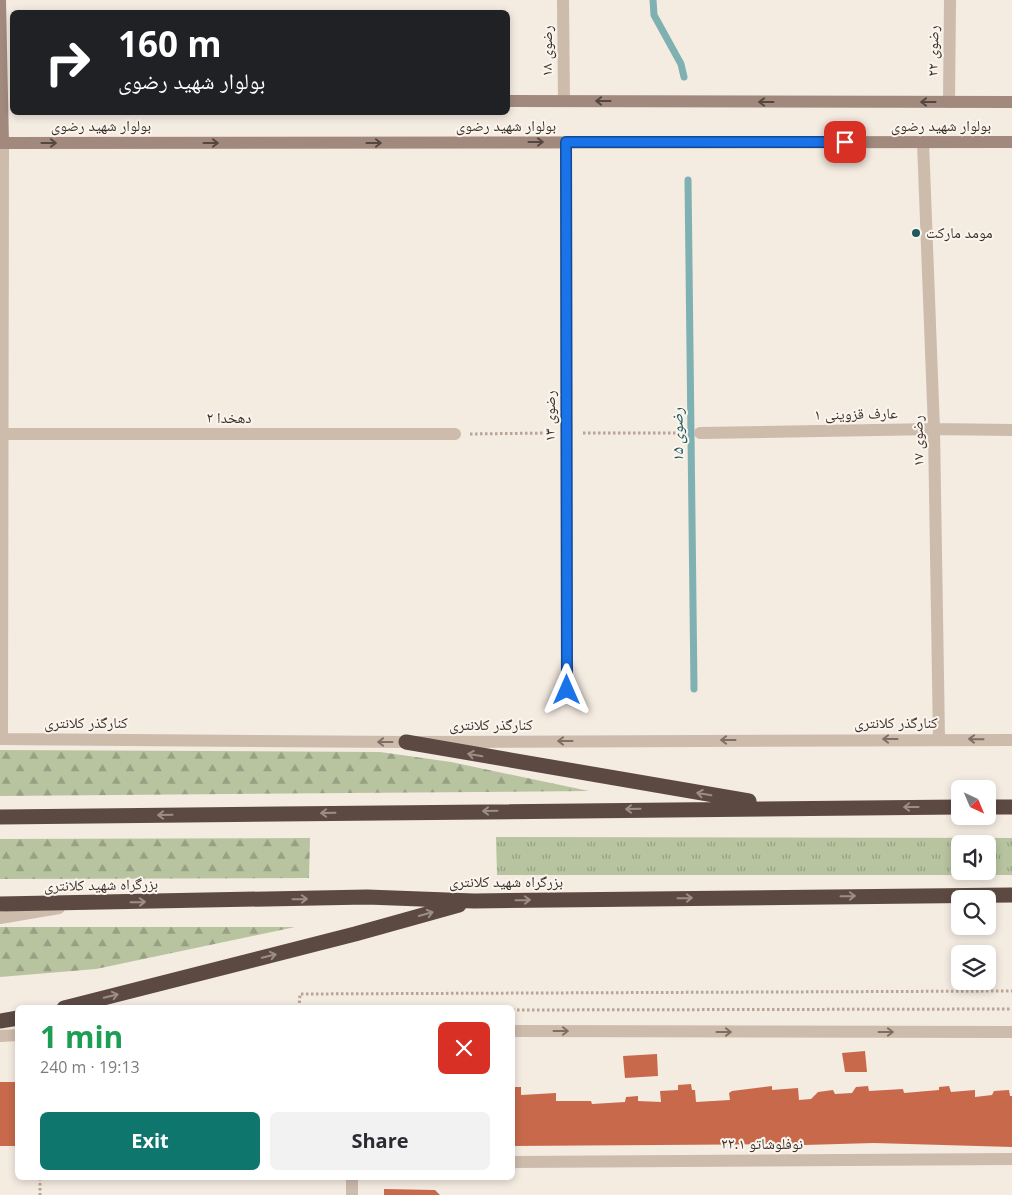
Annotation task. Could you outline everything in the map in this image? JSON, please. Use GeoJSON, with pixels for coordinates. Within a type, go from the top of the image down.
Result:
{"type":"FeatureCollection","features":[{"type":"Feature","properties":{"kind":"highway"},"geometry":{"type":"LineString","coordinates":[[406,742],[787,808]]}},
{"type":"Feature","properties":{"kind":"highway"},"geometry":{"type":"LineString","coordinates":[[0,817],[951,807]]}},
{"type":"Feature","properties":{"kind":"highway"},"geometry":{"type":"LineString","coordinates":[[996,807],[1012,807]]}},
{"type":"Feature","properties":{"kind":"highway","name":"بزرگراه شهید کلانتری"},"geometry":{"type":"LineString","coordinates":[[0,904],[367,897],[474,901],[1012,894]]}},
{"type":"Feature","properties":{"kind":"highway"},"geometry":{"type":"LineString","coordinates":[[76,1005],[355,934],[474,901]]}},
{"type":"Feature","properties":{"kind":"highway"},"geometry":{"type":"LineString","coordinates":[[0,1021],[15,1018]]}},
{"type":"Feature","properties":{"kind":"street"},"geometry":{"type":"LineString","coordinates":[[0,0],[4,101],[1,143],[1,739]]}},
{"type":"Feature","properties":{"kind":"street","name":"رضوی ۱۸"},"geometry":{"type":"LineString","coordinates":[[563,0],[564,101]]}},
{"type":"Feature","properties":{"kind":"street","name":"رضوی ۲۲"},"geometry":{"type":"LineString","coordinates":[[949,102],[950,0]]}},
{"type":"Feature","properties":{"kind":"street","name":"بولوار شهید رضوی"},"geometry":{"type":"LineString","coordinates":[[510,101],[1012,102]]}},
{"type":"Feature","properties":{"kind":"street","name":"رضوی ۱۳"},"geometry":{"type":"LineString","coordinates":[[566,142],[567,690]]}},
{"type":"Feature","properties":{"kind":"street","name":"رضوی ۱۷"},"geometry":{"type":"LineString","coordinates":[[923,142],[934,429],[939,739]]}},
{"type":"Feature","properties":{"kind":"street","name":"بولوار شهید رضوی"},"geometry":{"type":"LineString","coordinates":[[1,143],[1012,142]]}},
{"type":"Feature","properties":{"kind":"street","name":"عارف قزوینی ۱"},"geometry":{"type":"LineString","coordinates":[[700,433],[934,429],[1012,430]]}},
{"type":"Feature","properties":{"kind":"street","name":"دهخدا ۲"},"geometry":{"type":"LineString","coordinates":[[1,434],[455,434]]}},
{"type":"Feature","properties":{"kind":"street","name":"کنارگذر کلانتری"},"geometry":{"type":"LineString","coordinates":[[1,739],[406,742],[1012,740]]}},
{"type":"Feature","properties":{"kind":"street"},"geometry":{"type":"LineString","coordinates":[[0,918],[89,903]]}},
{"type":"Feature","properties":{"kind":"street"},"geometry":{"type":"LineString","coordinates":[[515,1031],[1012,1032]]}},
{"type":"Feature","properties":{"kind":"street"},"geometry":{"type":"LineString","coordinates":[[0,1036],[15,1035]]}},
{"type":"Feature","properties":{"kind":"street","name":"نوفلوشاتو ۲۲.۱"},"geometry":{"type":"LineString","coordinates":[[515,1162],[1012,1159]]}},
{"type":"Feature","properties":{"kind":"street"},"geometry":{"type":"LineString","coordinates":[[352,1180],[352,1195]]}},
{"type":"Feature","properties":{"kind":"path"},"geometry":{"type":"LineString","coordinates":[[299,1005],[300,994],[1012,991]]}},
{"type":"Feature","properties":{"kind":"path"},"geometry":{"type":"LineString","coordinates":[[515,1010],[1012,1008]]}},
{"type":"Feature","properties":{"kind":"path"},"geometry":{"type":"LineString","coordinates":[[40,1180],[40,1195]]}},
{"type":"Feature","properties":{"kind":"green space"},"geometry":{"type":"Polygon","coordinates":[[[0,750],[380,752],[451,762],[589,791],[0,796],[0,750]]]}},
{"type":"Feature","properties":{"kind":"green space"},"geometry":{"type":"Polygon","coordinates":[[[496,837],[951,838],[951,875],[497,875],[496,837]]]}},
{"type":"Feature","properties":{"kind":"green space"},"geometry":{"type":"Polygon","coordinates":[[[310,838],[309,878],[0,879],[0,839],[310,838]]]}},
{"type":"Feature","properties":{"kind":"green space"},"geometry":{"type":"Polygon","coordinates":[[[996,838],[1012,838],[1012,875],[996,875],[996,838]]]}},
{"type":"Feature","properties":{"kind":"green space"},"geometry":{"type":"Polygon","coordinates":[[[0,927],[295,927],[96,969],[0,977],[0,927]]]}},
{"type":"Feature","properties":{"kind":"building"},"geometry":{"type":"Polygon","coordinates":[[[865,1051],[867,1072],[845,1072],[842,1053],[865,1051]]]}},
{"type":"Feature","properties":{"kind":"building"},"geometry":{"type":"Polygon","coordinates":[[[657,1054],[658,1076],[625,1078],[623,1056],[657,1054]]]}},
{"type":"Feature","properties":{"kind":"building"},"geometry":{"type":"Polygon","coordinates":[[[0,1082],[15,1082],[15,1146],[0,1146],[0,1082]]]}},
{"type":"Feature","properties":{"kind":"building"},"geometry":{"type":"Polygon","coordinates":[[[691,1084],[692,1090],[695,1090],[696,1102],[730,1100],[729,1093],[732,1091],[772,1086],[772,1090],[798,1088],[799,1100],[811,1099],[818,1092],[833,1090],[835,1094],[852,1093],[856,1087],[868,1086],[869,1091],[903,1089],[904,1093],[939,1090],[939,1087],[949,1086],[951,1092],[975,1090],[975,1097],[992,1095],[994,1091],[1009,1090],[1010,1096],[1012,1096],[1012,1147],[874,1143],[794,1147],[783,1146],[783,1144],[515,1146],[515,1087],[521,1087],[521,1095],[556,1093],[556,1101],[591,1101],[592,1104],[625,1102],[626,1097],[638,1096],[638,1101],[661,1102],[660,1091],[678,1090],[678,1085],[691,1084]]]}},
{"type":"Feature","properties":{"kind":"building"},"geometry":{"type":"Polygon","coordinates":[[[384,1189],[435,1190],[440,1195],[384,1195],[384,1189]]]}},
{"type":"Feature","properties":{"kind":"waterway"},"geometry":{"type":"LineString","coordinates":[[653,0],[654,15],[681,64],[684,77]]}},
{"type":"Feature","properties":{"kind":"waterway","name":"رضوی ۱۵"},"geometry":{"type":"LineString","coordinates":[[688,180],[694,689]]}},
{"type":"Feature","properties":{"kind":"place","name":"مومد مارکت"},"geometry":{"type":"Point","coordinates":[916,233]}},
{"type":"Feature","properties":{"kind":"route"},"geometry":{"type":"LineString","coordinates":[[567,690],[566,142],[845,142]]}}]}
